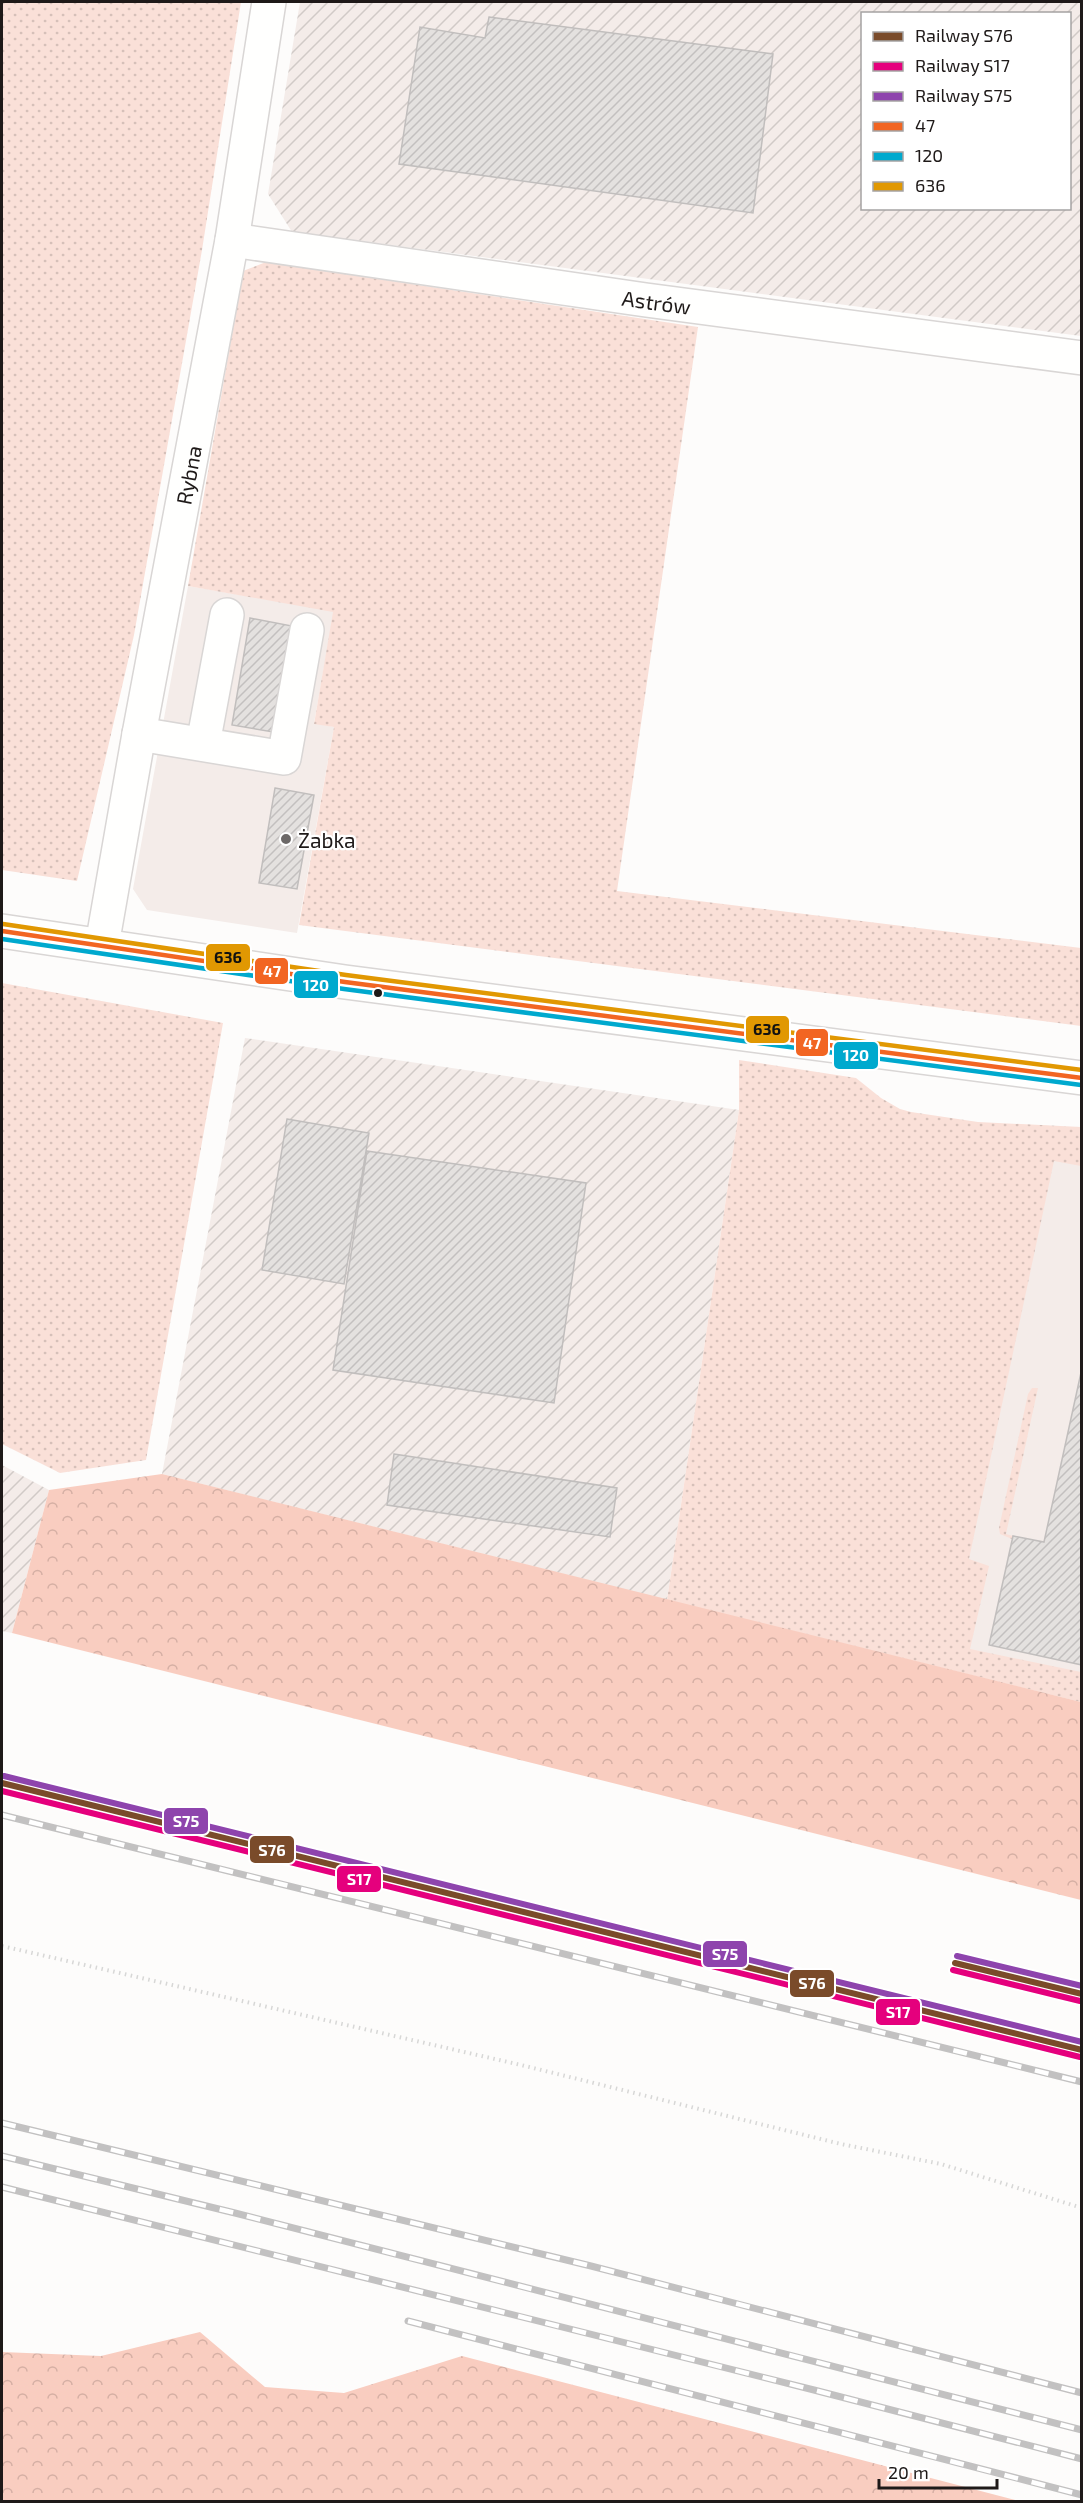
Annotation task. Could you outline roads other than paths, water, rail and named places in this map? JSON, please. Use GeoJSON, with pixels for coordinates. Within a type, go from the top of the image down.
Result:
{"type":"FeatureCollection","features":[{"type":"Feature","properties":{"kind":"street","name":"Rybna"},"geometry":{"type":"LineString","coordinates":[[102,945],[139,734],[232,240],[269,2]]}},
{"type":"Feature","properties":{"kind":"street","name":"Astrów"},"geometry":{"type":"LineString","coordinates":[[232,240],[646,300],[1082,358]]}},
{"type":"Feature","properties":{"kind":"street"},"geometry":{"type":"LineString","coordinates":[[203,744],[226,615]]}},
{"type":"Feature","properties":{"kind":"street"},"geometry":{"type":"LineString","coordinates":[[139,734],[284,758],[307,630]]}},
{"type":"Feature","properties":{"kind":"street"},"geometry":{"type":"LineString","coordinates":[[2,932],[367,985],[1082,1078]]}},
{"type":"Feature","properties":{"kind":"railway"},"geometry":{"type":"LineString","coordinates":[[2,1815],[1082,2082]]}},
{"type":"Feature","properties":{"kind":"railway"},"geometry":{"type":"LineString","coordinates":[[2,2123],[591,2266],[1082,2393]]}},
{"type":"Feature","properties":{"kind":"railway"},"geometry":{"type":"LineString","coordinates":[[2,2156],[235,2213],[1082,2430]]}},
{"type":"Feature","properties":{"kind":"railway"},"geometry":{"type":"LineString","coordinates":[[2,2187],[1082,2459]]}},
{"type":"Feature","properties":{"kind":"railway"},"geometry":{"type":"LineString","coordinates":[[408,2321],[1082,2495]]}},
{"type":"Feature","properties":{"kind":"rail line","name":"S75"},"geometry":{"type":"LineString","coordinates":[[4,1776],[1082,2042]]}},
{"type":"Feature","properties":{"kind":"rail line","name":"S76"},"geometry":{"type":"LineString","coordinates":[[2,1783],[1082,2050]]}},
{"type":"Feature","properties":{"kind":"rail line","name":"S17"},"geometry":{"type":"LineString","coordinates":[[2,1791],[1080,2057]]}},
{"type":"Feature","properties":{"kind":"rail line","name":"S75"},"geometry":{"type":"LineString","coordinates":[[957,1956],[1082,1986]]}},
{"type":"Feature","properties":{"kind":"rail line","name":"S76"},"geometry":{"type":"LineString","coordinates":[[955,1963],[1082,1994]]}},
{"type":"Feature","properties":{"kind":"rail line","name":"S17"},"geometry":{"type":"LineString","coordinates":[[953,1970],[1080,2001]]}},
{"type":"Feature","properties":{"kind":"place","name":"Żabka"},"geometry":{"type":"Point","coordinates":[286,839]}}]}
